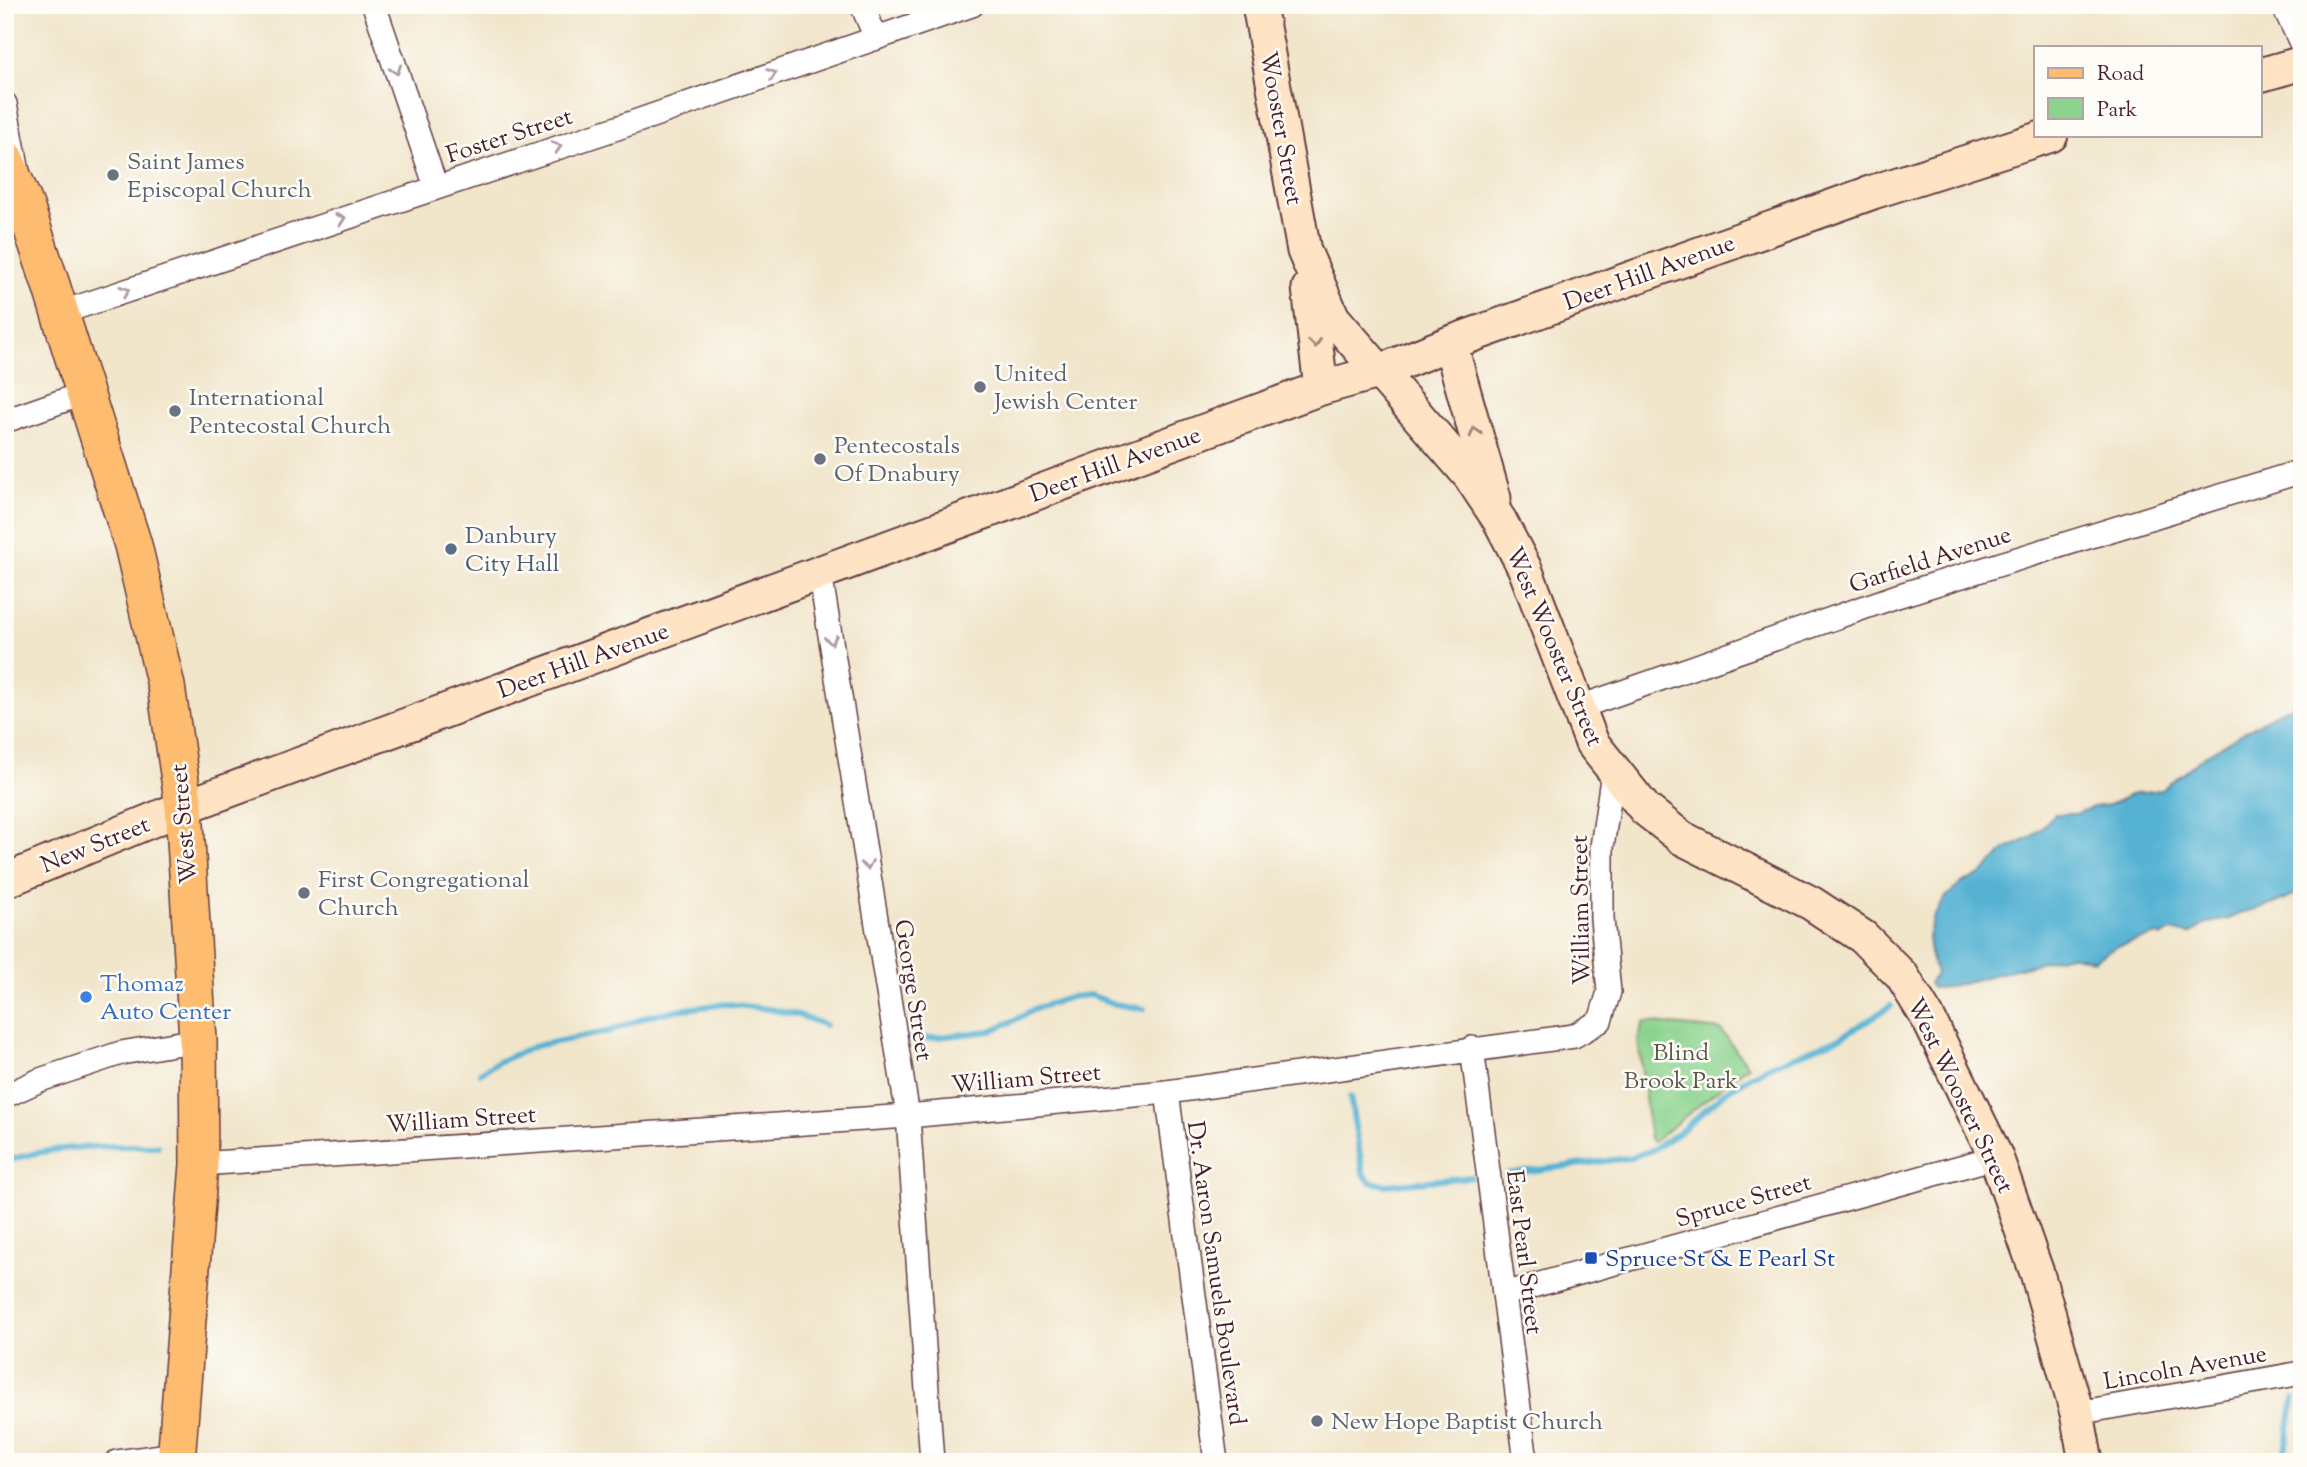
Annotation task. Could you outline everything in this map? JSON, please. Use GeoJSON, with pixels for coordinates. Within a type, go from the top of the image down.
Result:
{"type":"FeatureCollection","features":[{"type":"Feature","properties":{"kind":"main road","name":"West Street"},"geometry":{"type":"LineString","coordinates":[[5,159],[25,206],[133,545],[166,686],[184,807],[198,1040],[199,1164],[176,1458]]}},
{"type":"Feature","properties":{"kind":"street"},"geometry":{"type":"LineString","coordinates":[[374,5],[436,187]]}},
{"type":"Feature","properties":{"kind":"street"},"geometry":{"type":"LineString","coordinates":[[862,5],[876,38]]}},
{"type":"Feature","properties":{"kind":"street","name":"Foster Street"},"geometry":{"type":"LineString","coordinates":[[60,313],[617,128],[972,5]]}},
{"type":"Feature","properties":{"kind":"street","name":"Wooster Street"},"geometry":{"type":"LineString","coordinates":[[1259,5],[1304,251],[1321,388]]}},
{"type":"Feature","properties":{"kind":"street"},"geometry":{"type":"LineString","coordinates":[[2283,5],[2302,46]]}},
{"type":"Feature","properties":{"kind":"street"},"geometry":{"type":"LineString","coordinates":[[2262,74],[2302,62]]}},
{"type":"Feature","properties":{"kind":"street","name":"West Street"},"geometry":{"type":"LineString","coordinates":[[5,104],[25,206]]}},
{"type":"Feature","properties":{"kind":"street","name":"Deer Hill Avenue"},"geometry":{"type":"LineString","coordinates":[[184,807],[1321,388],[1378,372],[1450,343],[1872,192],[2048,136]]}},
{"type":"Feature","properties":{"kind":"street","name":"Wooster Street"},"geometry":{"type":"LineString","coordinates":[[1304,251],[1333,318],[1378,372]]}},
{"type":"Feature","properties":{"kind":"street","name":"West Wooster Street"},"geometry":{"type":"LineString","coordinates":[[1450,343],[1500,521]]}},
{"type":"Feature","properties":{"kind":"street","name":"West Wooster Street"},"geometry":{"type":"LineString","coordinates":[[1378,372],[1470,476],[1500,521],[1525,569],[1592,743],[1645,809],[1682,838],[1811,903],[1863,937],[1902,976],[1929,1020],[1996,1157],[2036,1273],[2077,1413],[2086,1462]]}},
{"type":"Feature","properties":{"kind":"street"},"geometry":{"type":"LineString","coordinates":[[5,421],[85,393]]}},
{"type":"Feature","properties":{"kind":"street","name":"Garfield Avenue"},"geometry":{"type":"LineString","coordinates":[[1577,708],[1897,596],[2302,471]]}},
{"type":"Feature","properties":{"kind":"street","name":"George Street"},"geometry":{"type":"LineString","coordinates":[[820,573],[908,1116],[932,1462]]}},
{"type":"Feature","properties":{"kind":"street","name":"William Street"},"geometry":{"type":"LineString","coordinates":[[199,1164],[908,1116],[1167,1092],[1574,1036],[1600,1021],[1609,992],[1602,919],[1602,846],[1614,772]]}},
{"type":"Feature","properties":{"kind":"street","name":"New Street"},"geometry":{"type":"LineString","coordinates":[[5,881],[184,807]]}},
{"type":"Feature","properties":{"kind":"street"},"geometry":{"type":"LineString","coordinates":[[5,1096],[40,1080],[121,1053],[198,1040]]}},
{"type":"Feature","properties":{"kind":"street","name":"East Pearl Street"},"geometry":{"type":"LineString","coordinates":[[1472,1048],[1526,1462]]}},
{"type":"Feature","properties":{"kind":"street","name":"Dr. Aaron Samuels Boulevard"},"geometry":{"type":"LineString","coordinates":[[1167,1092],[1216,1462]]}},
{"type":"Feature","properties":{"kind":"street","name":"Spruce Street"},"geometry":{"type":"LineString","coordinates":[[1504,1294],[1996,1157]]}},
{"type":"Feature","properties":{"kind":"street","name":"Lincoln Avenue"},"geometry":{"type":"LineString","coordinates":[[2077,1413],[2302,1373]]}},
{"type":"Feature","properties":{"kind":"street"},"geometry":{"type":"LineString","coordinates":[[117,1462],[176,1458]]}},
{"type":"Feature","properties":{"kind":"green space","name":"Blind Brook Park"},"geometry":{"type":"Polygon","coordinates":[[[1644,1022],[1721,1030],[1748,1066],[1653,1142],[1650,1139],[1638,1039],[1644,1022]]]}},
{"type":"Feature","properties":{"kind":"water"},"geometry":{"type":"Polygon","coordinates":[[[2302,704],[2302,891],[2274,904],[2229,919],[2207,923],[2190,934],[2171,931],[2161,937],[2158,935],[2117,946],[2094,960],[2069,955],[1947,987],[1932,988],[1929,983],[1936,974],[1928,937],[1933,919],[1946,897],[1963,882],[1981,875],[2005,850],[2032,837],[2055,814],[2075,814],[2093,807],[2109,805],[2135,793],[2161,790],[2207,754],[2283,709],[2302,704]]]}},
{"type":"Feature","properties":{"kind":"waterway"},"geometry":{"type":"LineString","coordinates":[[905,1041],[990,1031],[1034,1009],[1071,997],[1090,995],[1115,1004],[1144,1009]]}},
{"type":"Feature","properties":{"kind":"waterway"},"geometry":{"type":"LineString","coordinates":[[480,1073],[535,1046],[611,1031],[648,1016],[677,1010],[726,1004],[769,1009],[825,1025]]}},
{"type":"Feature","properties":{"kind":"waterway"},"geometry":{"type":"LineString","coordinates":[[1507,1174],[1629,1158],[1652,1150],[1681,1131],[1730,1088],[1768,1067],[1841,1037],[1891,1006]]}},
{"type":"Feature","properties":{"kind":"waterway"},"geometry":{"type":"LineString","coordinates":[[1350,1097],[1363,1173],[1370,1182],[1386,1185],[1471,1177]]}},
{"type":"Feature","properties":{"kind":"waterway"},"geometry":{"type":"LineString","coordinates":[[5,1162],[61,1149],[158,1146]]}},
{"type":"Feature","properties":{"kind":"waterway"},"geometry":{"type":"LineString","coordinates":[[2283,1462],[2294,1399]]}},
{"type":"Feature","properties":{"kind":"place","name":"Saint James Episcopal Church"},"geometry":{"type":"Point","coordinates":[113,175]}},
{"type":"Feature","properties":{"kind":"place","name":"United Jewish Center"},"geometry":{"type":"Point","coordinates":[980,387]}},
{"type":"Feature","properties":{"kind":"place","name":"International Pentecostal Church"},"geometry":{"type":"Point","coordinates":[175,411]}},
{"type":"Feature","properties":{"kind":"place","name":"Pentecostals Of Dnabury"},"geometry":{"type":"Point","coordinates":[820,459]}},
{"type":"Feature","properties":{"kind":"place","name":"Danbury City Hall"},"geometry":{"type":"Point","coordinates":[451,549]}},
{"type":"Feature","properties":{"kind":"place","name":"First Congregational Church"},"geometry":{"type":"Point","coordinates":[304,893]}},
{"type":"Feature","properties":{"kind":"place","name":"Thomaz Auto Center"},"geometry":{"type":"Point","coordinates":[86,997]}},
{"type":"Feature","properties":{"kind":"place","name":"Spruce St & E Pearl St"},"geometry":{"type":"Point","coordinates":[1591,1258]}},
{"type":"Feature","properties":{"kind":"place","name":"New Hope Baptist Church"},"geometry":{"type":"Point","coordinates":[1317,1421]}}]}
